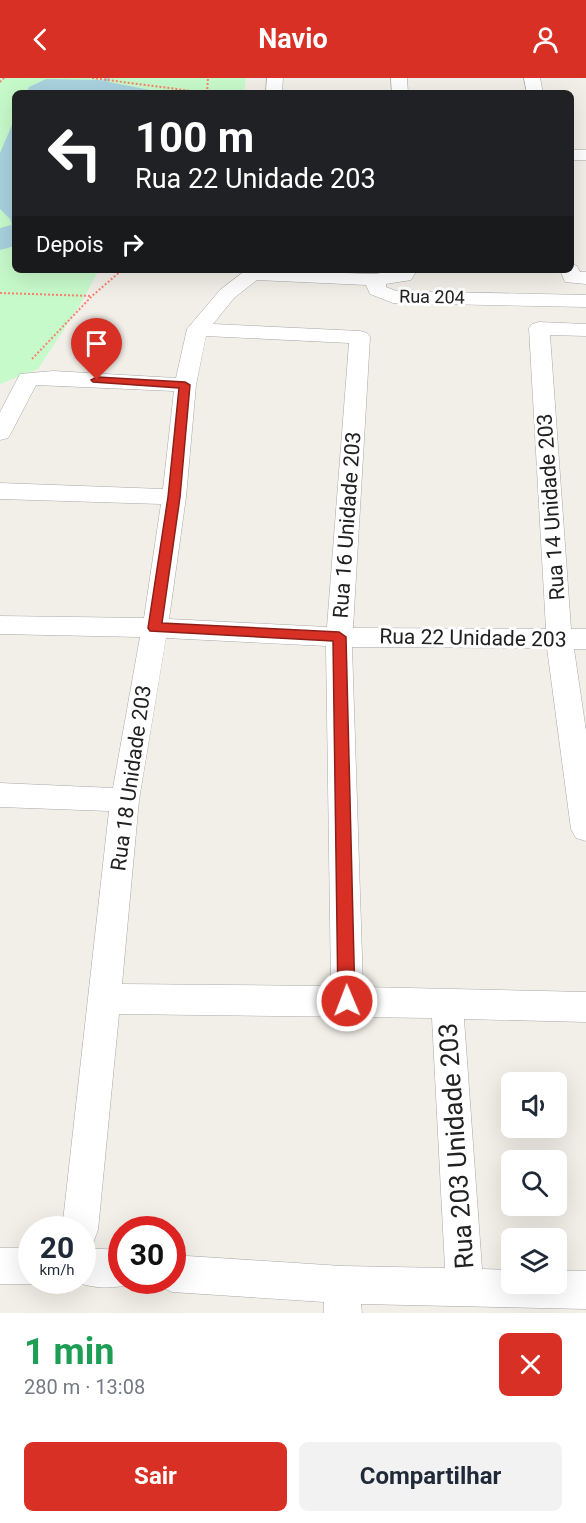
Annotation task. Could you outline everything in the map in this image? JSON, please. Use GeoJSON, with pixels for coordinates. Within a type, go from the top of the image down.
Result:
{"type":"FeatureCollection","features":[{"type":"Feature","properties":{"kind":"street","name":"Rua 18 Unidade 203"},"geometry":{"type":"LineString","coordinates":[[81,1216],[125,800],[155,628],[174,497],[185,385],[197,329],[227,294],[252,273]]}},
{"type":"Feature","properties":{"kind":"street","name":"Rua 204"},"geometry":{"type":"LineString","coordinates":[[268,273],[375,280],[377,290],[393,297],[586,301]]}},
{"type":"Feature","properties":{"kind":"street"},"geometry":{"type":"LineString","coordinates":[[375,280],[405,273]]}},
{"type":"Feature","properties":{"kind":"street"},"geometry":{"type":"LineString","coordinates":[[571,273],[572,278],[586,278]]}},
{"type":"Feature","properties":{"kind":"street","name":"Rua 14 Unidade 203"},"geometry":{"type":"LineString","coordinates":[[586,330],[539,328],[560,638],[586,829]]}},
{"type":"Feature","properties":{"kind":"street","name":"Rua 16 Unidade 203"},"geometry":{"type":"LineString","coordinates":[[197,329],[360,337],[339,637],[347,1001]]}},
{"type":"Feature","properties":{"kind":"street"},"geometry":{"type":"LineString","coordinates":[[0,433],[28,379],[53,378],[185,385]]}},
{"type":"Feature","properties":{"kind":"street"},"geometry":{"type":"LineString","coordinates":[[0,490],[174,497]]}},
{"type":"Feature","properties":{"kind":"street","name":"Rua 22 Unidade 203"},"geometry":{"type":"LineString","coordinates":[[0,625],[155,628],[339,637],[586,639]]}},
{"type":"Feature","properties":{"kind":"street"},"geometry":{"type":"LineString","coordinates":[[0,795],[125,800]]}},
{"type":"Feature","properties":{"kind":"street"},"geometry":{"type":"LineString","coordinates":[[104,999],[586,1006]]}},
{"type":"Feature","properties":{"kind":"street","name":"Rua 203 Unidade 203"},"geometry":{"type":"LineString","coordinates":[[447,1003],[465,1288]]}},
{"type":"Feature","properties":{"kind":"street"},"geometry":{"type":"LineString","coordinates":[[0,1266],[18,1266]]}},
{"type":"Feature","properties":{"kind":"street","name":"Rua 203 Unidade 203"},"geometry":{"type":"LineString","coordinates":[[186,1275],[342,1299],[465,1288],[586,1290]]}},
{"type":"Feature","properties":{"kind":"path"},"geometry":{"type":"LineString","coordinates":[[0,82],[4,78]]}},
{"type":"Feature","properties":{"kind":"path"},"geometry":{"type":"LineString","coordinates":[[92,78],[183,90]]}},
{"type":"Feature","properties":{"kind":"path"},"geometry":{"type":"LineString","coordinates":[[28,363],[92,296],[119,273]]}},
{"type":"Feature","properties":{"kind":"path"},"geometry":{"type":"LineString","coordinates":[[0,293],[92,296]]}},
{"type":"Feature","properties":{"kind":"green space"},"geometry":{"type":"Polygon","coordinates":[[[0,78],[246,78],[244,90],[12,90],[12,273],[97,273],[81,303],[38,369],[0,384],[0,78]]]}},
{"type":"Feature","properties":{"kind":"water"},"geometry":{"type":"Polygon","coordinates":[[[46,79],[99,80],[150,90],[28,90],[29,87],[46,79]]]}},
{"type":"Feature","properties":{"kind":"water"},"geometry":{"type":"Polygon","coordinates":[[[12,125],[12,225],[10,219],[0,209],[0,153],[12,125]]]}},
{"type":"Feature","properties":{"kind":"waterway"},"geometry":{"type":"LineString","coordinates":[[99,90],[108,78]]}},
{"type":"Feature","properties":{"kind":"waterway"},"geometry":{"type":"LineString","coordinates":[[0,239],[12,236]]}},
{"type":"Feature","properties":{"kind":"route"},"geometry":{"type":"LineString","coordinates":[[97,380],[185,385],[174,497],[155,628],[339,637],[347,1001]]}}]}
